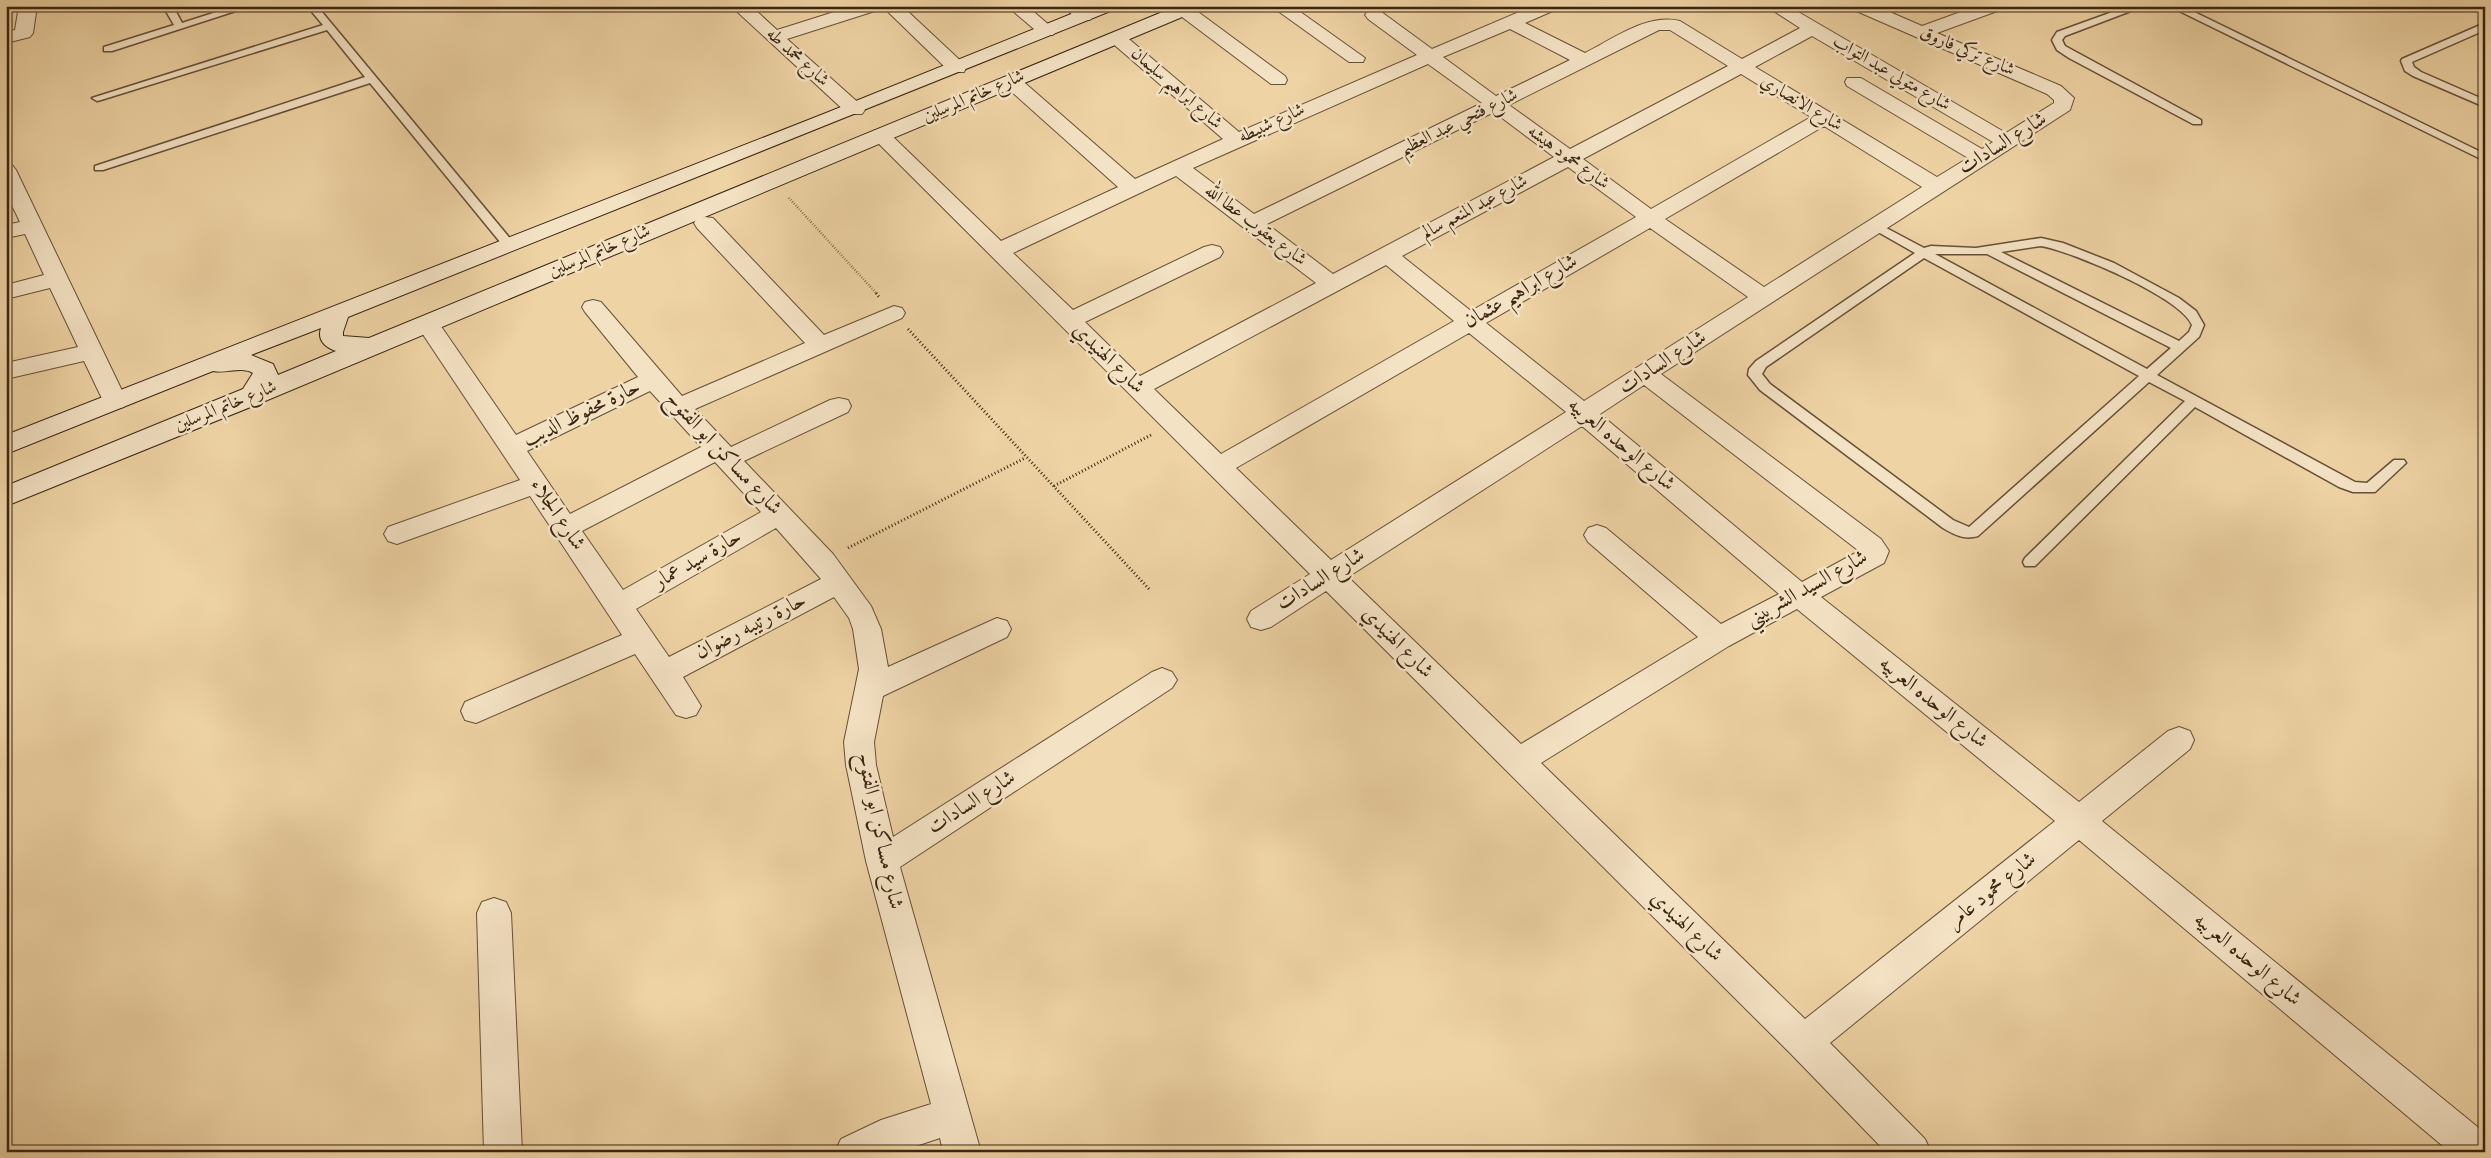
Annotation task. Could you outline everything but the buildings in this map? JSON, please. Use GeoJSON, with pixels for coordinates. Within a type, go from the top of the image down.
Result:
{"type":"FeatureCollection","features":[{"type":"Feature","properties":{"kind":"street"},"geometry":{"type":"LineString","coordinates":[[6,38],[17,36],[26,29],[28,6]]}},
{"type":"Feature","properties":{"kind":"street","name":"شارع محمد طه"},"geometry":{"type":"LineString","coordinates":[[740,6],[855,110]]}},
{"type":"Feature","properties":{"kind":"street"},"geometry":{"type":"LineString","coordinates":[[773,37],[872,6]]}},
{"type":"Feature","properties":{"kind":"street"},"geometry":{"type":"LineString","coordinates":[[891,6],[957,68]]}},
{"type":"Feature","properties":{"kind":"street"},"geometry":{"type":"LineString","coordinates":[[1016,6],[1047,31]]}},
{"type":"Feature","properties":{"kind":"street","name":"شارع خاتم المرسلين"},"geometry":{"type":"LineString","coordinates":[[6,445],[190,370],[855,110],[1047,31],[1078,11],[1108,6]]}},
{"type":"Feature","properties":{"kind":"street"},"geometry":{"type":"LineString","coordinates":[[1280,6],[1356,58]]}},
{"type":"Feature","properties":{"kind":"street","name":"شارع شبيطه"},"geometry":{"type":"LineString","coordinates":[[1000,251],[1131,187],[1236,140],[1428,56],[1549,6]]}},
{"type":"Feature","properties":{"kind":"street","name":"شارع متولي عبد التواب"},"geometry":{"type":"LineString","coordinates":[[1776,6],[2007,142]]}},
{"type":"Feature","properties":{"kind":"street","name":"شارع تركي فاروق"},"geometry":{"type":"LineString","coordinates":[[1860,6],[2054,90],[2064,98],[2064,106]]}},
{"type":"Feature","properties":{"kind":"street"},"geometry":{"type":"LineString","coordinates":[[1920,32],[1994,6]]}},
{"type":"Feature","properties":{"kind":"street"},"geometry":{"type":"LineString","coordinates":[[1188,8],[1278,80]]}},
{"type":"Feature","properties":{"kind":"street","name":"شارع خاتم المرسلين"},"geometry":{"type":"LineString","coordinates":[[6,497],[1188,8]]}},
{"type":"Feature","properties":{"kind":"street","name":"شارع محمود هيشه"},"geometry":{"type":"LineString","coordinates":[[1374,15],[1650,218],[1764,298]]}},
{"type":"Feature","properties":{"kind":"street"},"geometry":{"type":"LineString","coordinates":[[1510,22],[1586,61]]}},
{"type":"Feature","properties":{"kind":"street","name":"شارع فتحي عبد العظيم"},"geometry":{"type":"LineString","coordinates":[[1253,224],[1656,25],[1665,24]]}},
{"type":"Feature","properties":{"kind":"street","name":"شارع الانصاري"},"geometry":{"type":"LineString","coordinates":[[1665,24],[1674,25],[1936,186]]}},
{"type":"Feature","properties":{"kind":"street","name":"شارع عبد المنعم سالم"},"geometry":{"type":"LineString","coordinates":[[1138,388],[1813,28]]}},
{"type":"Feature","properties":{"kind":"street","name":"شارع ابراهيم سليمان"},"geometry":{"type":"LineString","coordinates":[[1117,38],[1236,140]]}},
{"type":"Feature","properties":{"kind":"street"},"geometry":{"type":"LineString","coordinates":[[1011,81],[1131,187]]}},
{"type":"Feature","properties":{"kind":"street"},"geometry":{"type":"LineString","coordinates":[[1854,82],[1983,158]]}},
{"type":"Feature","properties":{"kind":"street","name":"شارع السادات"},"geometry":{"type":"LineString","coordinates":[[1261,619],[2064,106]]}},
{"type":"Feature","properties":{"kind":"street","name":"شارع ابراهيم عثمان"},"geometry":{"type":"LineString","coordinates":[[1218,467],[1824,118]]}},
{"type":"Feature","properties":{"kind":"street","name":"شارع الهنيدي"},"geometry":{"type":"LineString","coordinates":[[881,136],[1804,1042],[1912,1152]]}},
{"type":"Feature","properties":{"kind":"street","name":"شارع يعقوب عطا الله"},"geometry":{"type":"LineString","coordinates":[[1178,167],[1332,284]]}},
{"type":"Feature","properties":{"kind":"street"},"geometry":{"type":"LineString","coordinates":[[7,173],[115,401]]}},
{"type":"Feature","properties":{"kind":"street"},"geometry":{"type":"LineString","coordinates":[[705,223],[820,345]]}},
{"type":"Feature","properties":{"kind":"street"},"geometry":{"type":"LineString","coordinates":[[6,232],[33,226]]}},
{"type":"Feature","properties":{"kind":"street"},"geometry":{"type":"LineString","coordinates":[[1069,321],[1212,252]]}},
{"type":"Feature","properties":{"kind":"street","name":"شارع الوحده العربيه"},"geometry":{"type":"LineString","coordinates":[[1387,255],[1583,413],[1799,595],[2079,821],[2479,1152]]}},
{"type":"Feature","properties":{"kind":"street"},"geometry":{"type":"LineString","coordinates":[[6,292],[57,279]]}},
{"type":"Feature","properties":{"kind":"street","name":"شارع مساكن ابو الفتوح"},"geometry":{"type":"LineString","coordinates":[[593,307],[653,380],[831,571],[861,614],[867,629],[874,669],[859,742],[861,765],[882,861],[962,1152]]}},
{"type":"Feature","properties":{"kind":"street"},"geometry":{"type":"LineString","coordinates":[[340,311],[329,331],[331,338],[336,343],[357,347],[379,344]]}},
{"type":"Feature","properties":{"kind":"street"},"geometry":{"type":"LineString","coordinates":[[678,407],[894,313]]}},
{"type":"Feature","properties":{"kind":"street","name":"شارع الجلاء"},"geometry":{"type":"LineString","coordinates":[[428,324],[686,706]]}},
{"type":"Feature","properties":{"kind":"street"},"geometry":{"type":"LineString","coordinates":[[6,372],[92,352]]}},
{"type":"Feature","properties":{"kind":"street"},"geometry":{"type":"LineString","coordinates":[[190,370],[234,363],[259,364],[266,370],[266,377],[249,398]]}},
{"type":"Feature","properties":{"kind":"street","name":"شارع السيد الشربيني"},"geometry":{"type":"LineString","coordinates":[[1518,762],[1719,638],[1874,556],[1871,546],[1645,374]]}},
{"type":"Feature","properties":{"kind":"street","name":"حارة محفوظ الديب"},"geometry":{"type":"LineString","coordinates":[[510,448],[653,380]]}},
{"type":"Feature","properties":{"kind":"street"},"geometry":{"type":"LineString","coordinates":[[566,528],[723,454],[839,406]]}},
{"type":"Feature","properties":{"kind":"street"},"geometry":{"type":"LineString","coordinates":[[397,534],[535,484]]}},
{"type":"Feature","properties":{"kind":"street","name":"حارة سيد عمار"},"geometry":{"type":"LineString","coordinates":[[618,606],[779,514]]}},
{"type":"Feature","properties":{"kind":"street"},"geometry":{"type":"LineString","coordinates":[[1597,535],[1719,638]]}},
{"type":"Feature","properties":{"kind":"street","name":"حارة رتيبه رضوان"},"geometry":{"type":"LineString","coordinates":[[664,672],[831,571]]}},
{"type":"Feature","properties":{"kind":"street"},"geometry":{"type":"LineString","coordinates":[[870,689],[997,629]]}},
{"type":"Feature","properties":{"kind":"street"},"geometry":{"type":"LineString","coordinates":[[476,711],[641,639]]}},
{"type":"Feature","properties":{"kind":"street","name":"شارع السادات"},"geometry":{"type":"LineString","coordinates":[[882,861],[1162,680]]}},
{"type":"Feature","properties":{"kind":"street","name":"شارع محمود عامر"},"geometry":{"type":"LineString","coordinates":[[1804,1042],[2179,740]]}},
{"type":"Feature","properties":{"kind":"street"},"geometry":{"type":"LineString","coordinates":[[494,913],[503,1152]]}},
{"type":"Feature","properties":{"kind":"street"},"geometry":{"type":"LineString","coordinates":[[854,1152],[881,1139],[951,1116]]}},
{"type":"Feature","properties":{"kind":"lane"},"geometry":{"type":"LineString","coordinates":[[168,6],[180,27]]}},
{"type":"Feature","properties":{"kind":"lane"},"geometry":{"type":"LineString","coordinates":[[108,49],[246,6]]}},
{"type":"Feature","properties":{"kind":"lane"},"geometry":{"type":"LineString","coordinates":[[312,6],[509,245]]}},
{"type":"Feature","properties":{"kind":"lane"},"geometry":{"type":"LineString","coordinates":[[2139,6],[2061,34],[2056,40],[2061,48],[2073,56],[2197,122]]}},
{"type":"Feature","properties":{"kind":"lane"},"geometry":{"type":"LineString","coordinates":[[2174,6],[2485,158]]}},
{"type":"Feature","properties":{"kind":"lane"},"geometry":{"type":"LineString","coordinates":[[2485,26],[2406,61],[2409,69],[2417,74],[2485,104]]}},
{"type":"Feature","properties":{"kind":"lane"},"geometry":{"type":"LineString","coordinates":[[97,98],[328,27]]}},
{"type":"Feature","properties":{"kind":"lane"},"geometry":{"type":"LineString","coordinates":[[99,168],[371,79]]}},
{"type":"Feature","properties":{"kind":"lane"},"geometry":{"type":"LineString","coordinates":[[1875,226],[2192,401],[2353,487],[2370,488],[2399,463]]}},
{"type":"Feature","properties":{"kind":"lane"},"geometry":{"type":"LineString","coordinates":[[2040,242],[2063,246],[2082,253],[2188,310],[2196,317],[2198,325],[2195,334],[1979,529],[1964,533],[1955,530],[1765,387],[1755,375],[1756,369],[1761,364],[1924,252],[1931,250],[1990,251],[2040,242]]}},
{"type":"Feature","properties":{"kind":"lane"},"geometry":{"type":"LineString","coordinates":[[1990,251],[2180,347]]}},
{"type":"Feature","properties":{"kind":"lane"},"geometry":{"type":"LineString","coordinates":[[2030,562],[2192,401]]}},
{"type":"Feature","properties":{"kind":"path"},"geometry":{"type":"LineString","coordinates":[[1054,486],[1173,423]]}},
{"type":"Feature","properties":{"kind":"path"},"geometry":{"type":"LineString","coordinates":[[831,571],[1026,458]]}}]}
